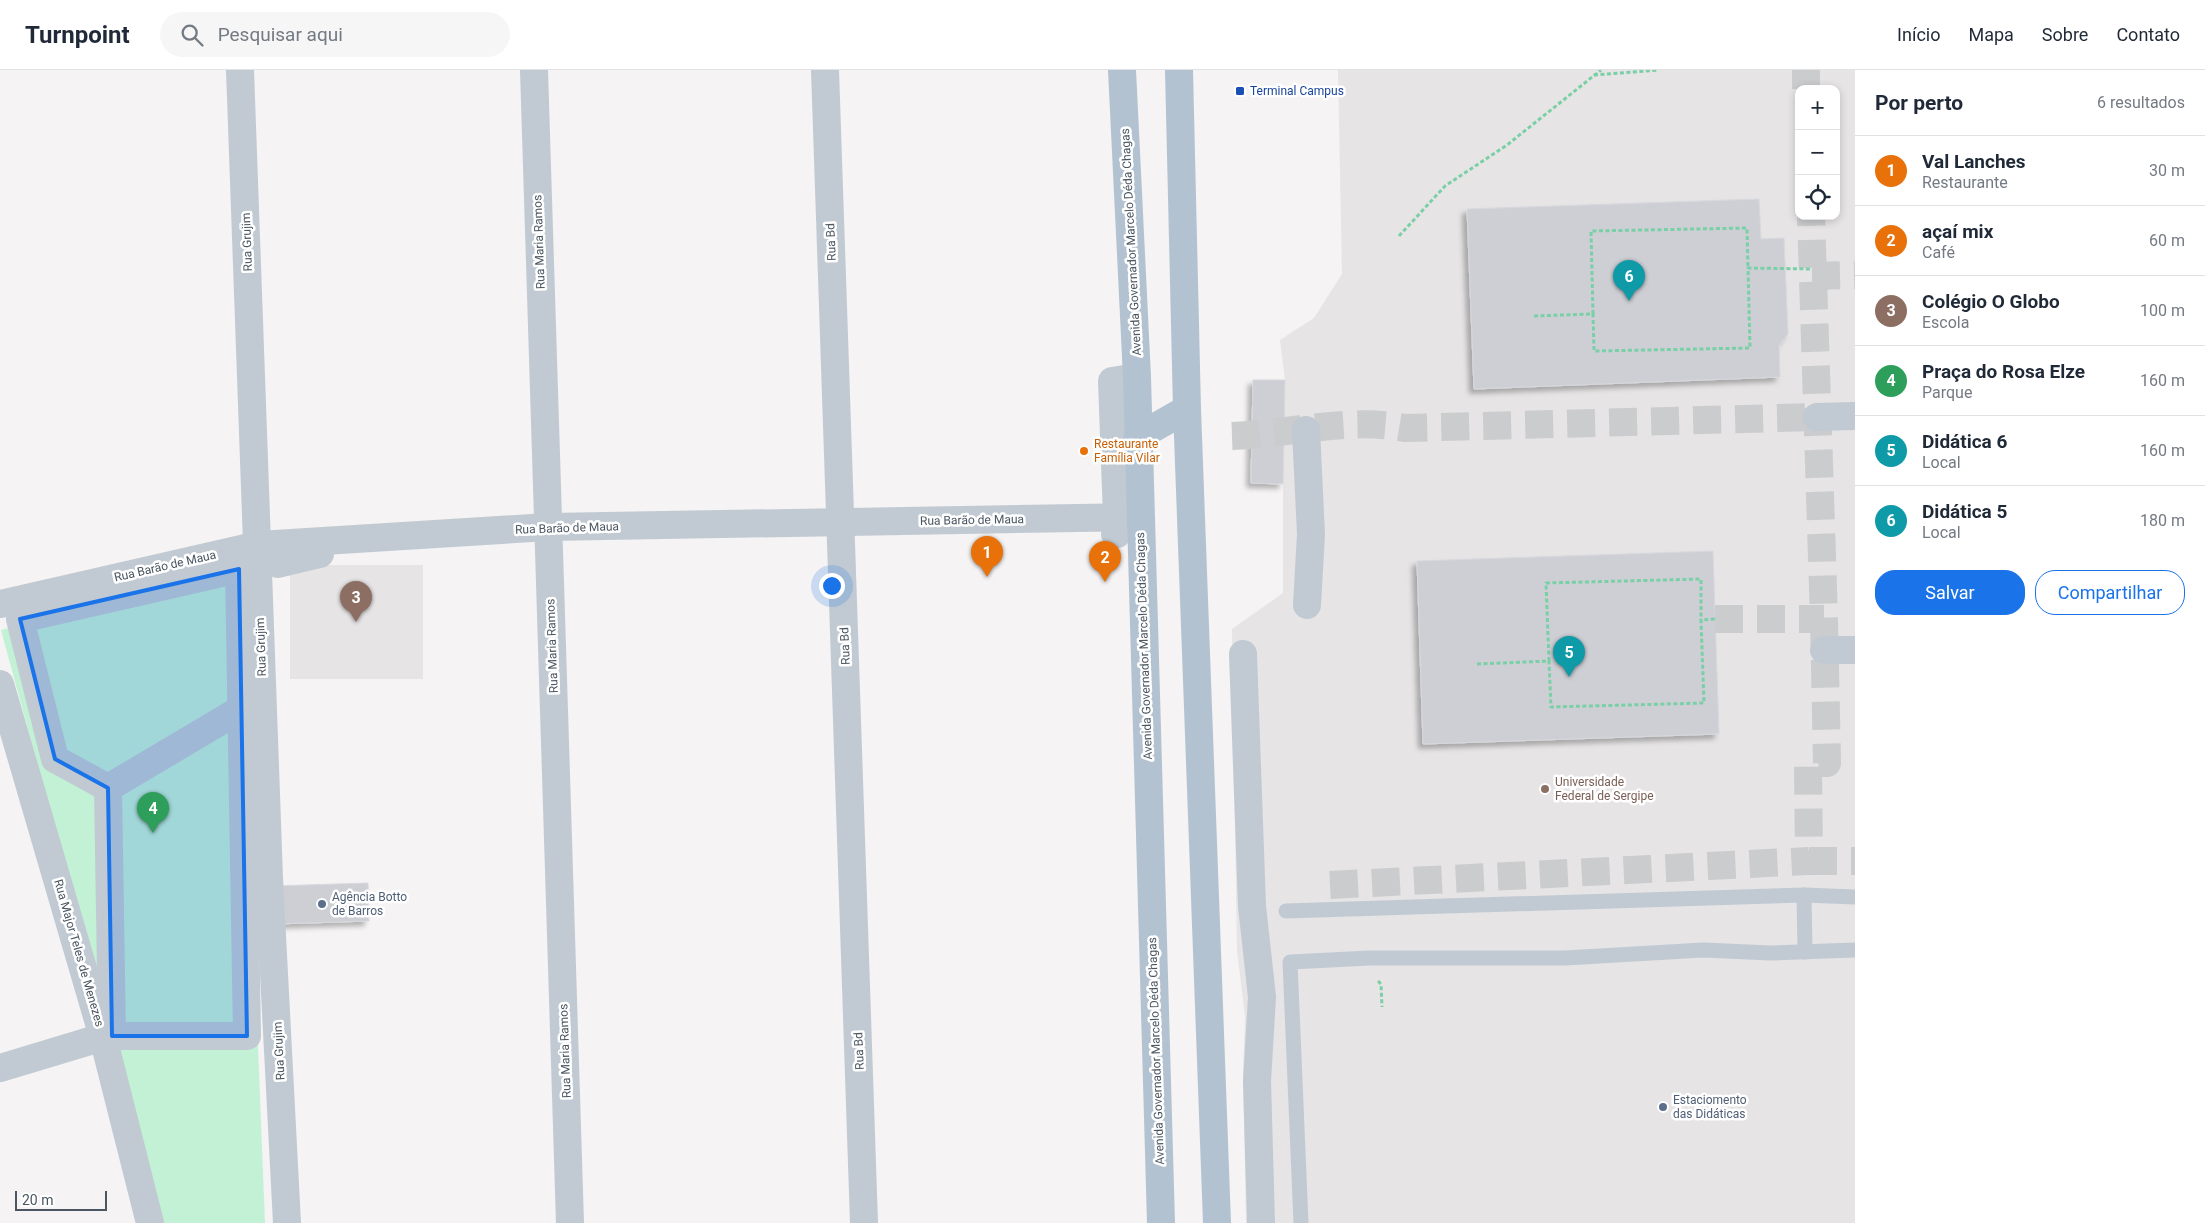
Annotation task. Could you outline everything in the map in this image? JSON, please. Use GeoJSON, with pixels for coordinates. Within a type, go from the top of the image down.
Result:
{"type":"FeatureCollection","features":[{"type":"Feature","properties":{"kind":"main road","name":"Avenida Governador Marcelo Déda Chagas"},"geometry":{"type":"LineString","coordinates":[[1122,70],[1137,377],[1138,438],[1129,517],[1161,1223]]}},
{"type":"Feature","properties":{"kind":"main road"},"geometry":{"type":"LineString","coordinates":[[1179,70],[1187,409],[1217,1223]]}},
{"type":"Feature","properties":{"kind":"main road"},"geometry":{"type":"LineString","coordinates":[[1138,438],[1187,409]]}},
{"type":"Feature","properties":{"kind":"street","name":"Rua Grujim"},"geometry":{"type":"LineString","coordinates":[[240,70],[259,545],[269,878],[287,1223]]}},
{"type":"Feature","properties":{"kind":"street","name":"Rua Maria Ramos"},"geometry":{"type":"LineString","coordinates":[[534,70],[570,1223]]}},
{"type":"Feature","properties":{"kind":"street","name":"Rua Bd"},"geometry":{"type":"LineString","coordinates":[[826,70],[864,1223]]}},
{"type":"Feature","properties":{"kind":"street"},"geometry":{"type":"LineString","coordinates":[[1129,517],[1112,381],[1137,377]]}},
{"type":"Feature","properties":{"kind":"street"},"geometry":{"type":"LineString","coordinates":[[1817,417],[1855,416]]}},
{"type":"Feature","properties":{"kind":"street"},"geometry":{"type":"LineString","coordinates":[[1306,430],[1311,534],[1307,605]]}},
{"type":"Feature","properties":{"kind":"street","name":"Rua Barão de Maua"},"geometry":{"type":"LineString","coordinates":[[0,604],[259,545],[548,533],[841,529],[1129,517]]}},
{"type":"Feature","properties":{"kind":"street"},"geometry":{"type":"LineString","coordinates":[[548,533],[814,535]]}},
{"type":"Feature","properties":{"kind":"street"},"geometry":{"type":"LineString","coordinates":[[278,564],[327,552],[521,539]]}},
{"type":"Feature","properties":{"kind":"street"},"geometry":{"type":"LineString","coordinates":[[239,570],[247,1036],[112,1036],[108,788],[55,759],[20,619],[239,570]]}},
{"type":"Feature","properties":{"kind":"street"},"geometry":{"type":"LineString","coordinates":[[1824,650],[1855,650]]}},
{"type":"Feature","properties":{"kind":"street"},"geometry":{"type":"LineString","coordinates":[[1243,654],[1252,906],[1262,997],[1257,1081],[1262,1223]]}},
{"type":"Feature","properties":{"kind":"street","name":"Rua Major Teles de Menezes"},"geometry":{"type":"LineString","coordinates":[[0,684],[104,1037],[150,1223]]}},
{"type":"Feature","properties":{"kind":"street"},"geometry":{"type":"LineString","coordinates":[[108,788],[242,709]]}},
{"type":"Feature","properties":{"kind":"street"},"geometry":{"type":"LineString","coordinates":[[0,1068],[104,1037]]}},
{"type":"Feature","properties":{"kind":"lane"},"geometry":{"type":"LineString","coordinates":[[1286,912],[1804,895],[1855,897]]}},
{"type":"Feature","properties":{"kind":"lane"},"geometry":{"type":"LineString","coordinates":[[1804,895],[1805,952]]}},
{"type":"Feature","properties":{"kind":"lane"},"geometry":{"type":"LineString","coordinates":[[1301,1223],[1290,962],[1370,958],[1565,958],[1703,950],[1805,952],[1855,950]]}},
{"type":"Feature","properties":{"kind":"path"},"geometry":{"type":"LineString","coordinates":[[1399,236],[1445,186],[1507,145],[1601,70]]}},
{"type":"Feature","properties":{"kind":"path"},"geometry":{"type":"LineString","coordinates":[[1593,75],[1658,70]]}},
{"type":"Feature","properties":{"kind":"path"},"geometry":{"type":"LineString","coordinates":[[1747,228],[1748,268],[1750,348],[1594,351],[1591,230],[1747,228]]}},
{"type":"Feature","properties":{"kind":"path"},"geometry":{"type":"LineString","coordinates":[[1748,268],[1812,268]]}},
{"type":"Feature","properties":{"kind":"path"},"geometry":{"type":"LineString","coordinates":[[1534,316],[1593,314]]}},
{"type":"Feature","properties":{"kind":"path"},"geometry":{"type":"LineString","coordinates":[[1701,579],[1701,620],[1704,703],[1551,707],[1546,583],[1701,579]]}},
{"type":"Feature","properties":{"kind":"path"},"geometry":{"type":"LineString","coordinates":[[1701,620],[1715,619]]}},
{"type":"Feature","properties":{"kind":"path"},"geometry":{"type":"LineString","coordinates":[[1477,664],[1549,661]]}},
{"type":"Feature","properties":{"kind":"path"},"geometry":{"type":"LineString","coordinates":[[1376,977],[1381,984],[1382,1008]]}},
{"type":"Feature","properties":{"kind":"highlighted area"},"geometry":{"type":"Polygon","coordinates":[[[239,569],[247,1036],[112,1036],[108,788],[55,759],[20,619],[239,569]]]}},
{"type":"Feature","properties":{"kind":"shaded area","name":"Universidade Federal de Sergipe"},"geometry":{"type":"Polygon","coordinates":[[[1338,70],[1855,70],[1855,1223],[1246,1223],[1243,1072],[1245,1017],[1237,950],[1232,629],[1283,593],[1283,484],[1251,483],[1253,380],[1285,380],[1280,340],[1314,318],[1342,274],[1338,70]]]}},
{"type":"Feature","properties":{"kind":"shaded area"},"geometry":{"type":"Polygon","coordinates":[[[290,565],[423,565],[423,679],[290,679],[290,565]]]}},
{"type":"Feature","properties":{"kind":"green space"},"geometry":{"type":"Polygon","coordinates":[[[239,569],[265,1223],[162,1223],[1,630],[239,569]]]}},
{"type":"Feature","properties":{"kind":"building"},"geometry":{"type":"Polygon","coordinates":[[[1759,199],[1761,239],[1784,238],[1788,334],[1779,345],[1780,377],[1474,389],[1467,209],[1759,199]]]}},
{"type":"Feature","properties":{"kind":"building"},"geometry":{"type":"Polygon","coordinates":[[[1253,380],[1285,380],[1283,484],[1251,483],[1253,380]]]}},
{"type":"Feature","properties":{"kind":"building"},"geometry":{"type":"Polygon","coordinates":[[[1713,551],[1719,734],[1423,744],[1417,561],[1713,551]]]}},
{"type":"Feature","properties":{"kind":"building","name":"Agência Botto de Barros"},"geometry":{"type":"Polygon","coordinates":[[[368,883],[369,921],[275,924],[274,886],[368,883]]]}},
{"type":"Feature","properties":{"kind":"tunnel"},"geometry":{"type":"LineString","coordinates":[[1806,70],[1806,85]]}},
{"type":"Feature","properties":{"kind":"tunnel"},"geometry":{"type":"LineString","coordinates":[[1330,885],[1809,861],[1808,763],[1827,763],[1811,220]]}},
{"type":"Feature","properties":{"kind":"tunnel"},"geometry":{"type":"LineString","coordinates":[[1812,276],[1855,275]]}},
{"type":"Feature","properties":{"kind":"tunnel"},"geometry":{"type":"LineString","coordinates":[[1232,436],[1362,424],[1405,428],[1817,417]]}},
{"type":"Feature","properties":{"kind":"tunnel"},"geometry":{"type":"LineString","coordinates":[[1715,619],[1824,619]]}},
{"type":"Feature","properties":{"kind":"tunnel"},"geometry":{"type":"LineString","coordinates":[[1809,861],[1855,861]]}},
{"type":"Feature","properties":{"kind":"place","name":"Terminal Campus"},"geometry":{"type":"Point","coordinates":[1240,91]}},
{"type":"Feature","properties":{"kind":"place","name":"Didática 5"},"geometry":{"type":"Point","coordinates":[1629,301]}},
{"type":"Feature","properties":{"kind":"place","name":"Restaurante Família Vilar"},"geometry":{"type":"Point","coordinates":[1084,451]}},
{"type":"Feature","properties":{"kind":"place","name":"Val Lanches"},"geometry":{"type":"Point","coordinates":[987,577]}},
{"type":"Feature","properties":{"kind":"place","name":"açaí mix"},"geometry":{"type":"Point","coordinates":[1105,582]}},
{"type":"Feature","properties":{"kind":"place","name":"Colégio O Globo"},"geometry":{"type":"Point","coordinates":[356,622]}},
{"type":"Feature","properties":{"kind":"place","name":"Didática 6"},"geometry":{"type":"Point","coordinates":[1569,677]}},
{"type":"Feature","properties":{"kind":"place","name":"Universidade Federal de Sergipe"},"geometry":{"type":"Point","coordinates":[1545,789]}},
{"type":"Feature","properties":{"kind":"place","name":"Praça do Rosa Elze"},"geometry":{"type":"Point","coordinates":[153,833]}},
{"type":"Feature","properties":{"kind":"place","name":"Agência Botto de Barros"},"geometry":{"type":"Point","coordinates":[322,904]}},
{"type":"Feature","properties":{"kind":"place","name":"Estaciomento das Didáticas"},"geometry":{"type":"Point","coordinates":[1663,1107]}}]}
